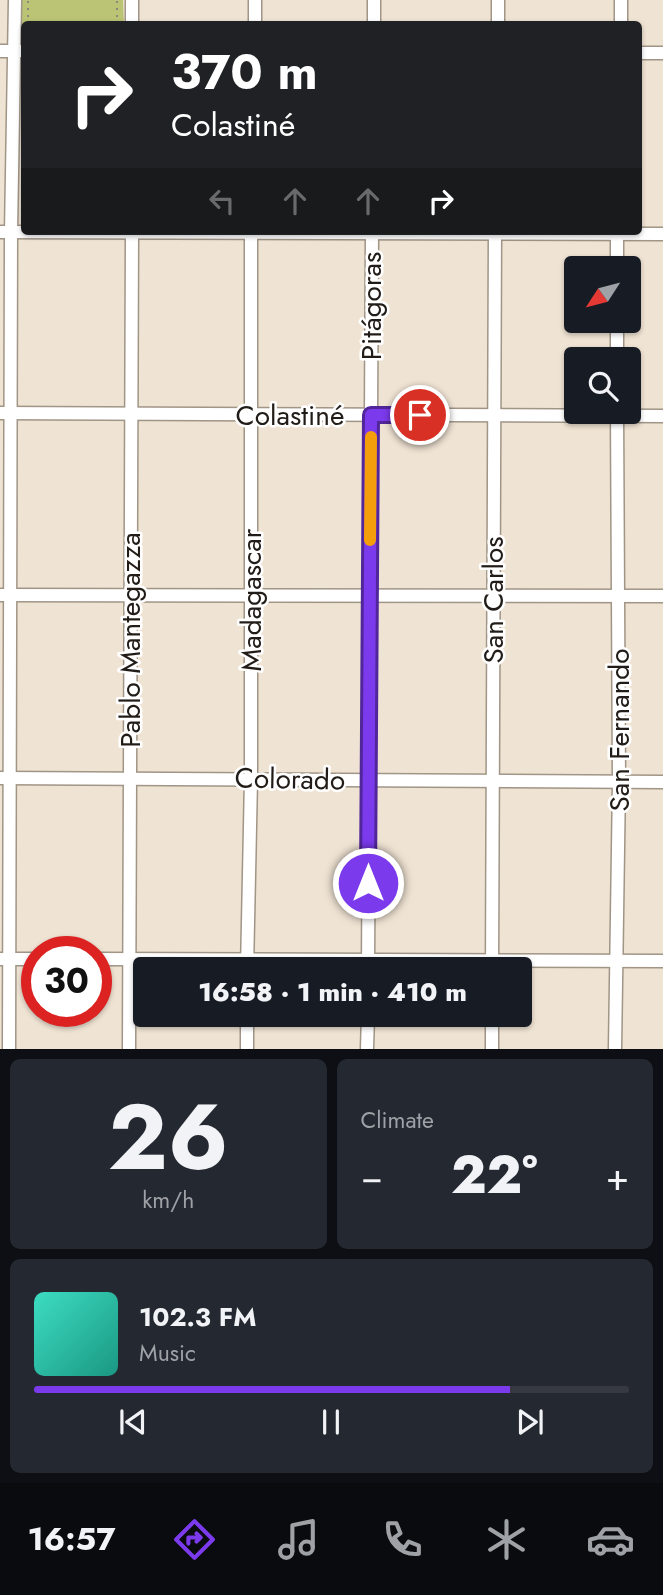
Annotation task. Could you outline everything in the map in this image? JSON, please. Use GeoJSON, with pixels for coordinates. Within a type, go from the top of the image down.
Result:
{"type":"FeatureCollection","features":[{"type":"Feature","properties":{"kind":"street"},"geometry":{"type":"LineString","coordinates":[[9,1049],[5,959],[6,232],[20,51],[15,0]]}},
{"type":"Feature","properties":{"kind":"street"},"geometry":{"type":"LineString","coordinates":[[132,0],[132,21]]}},
{"type":"Feature","properties":{"kind":"street"},"geometry":{"type":"LineString","coordinates":[[255,0],[255,21]]}},
{"type":"Feature","properties":{"kind":"street"},"geometry":{"type":"LineString","coordinates":[[374,0],[374,21]]}},
{"type":"Feature","properties":{"kind":"street"},"geometry":{"type":"LineString","coordinates":[[498,0],[498,21]]}},
{"type":"Feature","properties":{"kind":"street"},"geometry":{"type":"LineString","coordinates":[[621,0],[621,21]]}},
{"type":"Feature","properties":{"kind":"street"},"geometry":{"type":"LineString","coordinates":[[0,51],[20,51]]}},
{"type":"Feature","properties":{"kind":"street"},"geometry":{"type":"LineString","coordinates":[[642,53],[663,53]]}},
{"type":"Feature","properties":{"kind":"street"},"geometry":{"type":"LineString","coordinates":[[642,234],[663,234]]}},
{"type":"Feature","properties":{"kind":"street","name":"Pablo Mantegazza"},"geometry":{"type":"LineString","coordinates":[[129,1049],[132,235]]}},
{"type":"Feature","properties":{"kind":"street","name":"Madagascar"},"geometry":{"type":"LineString","coordinates":[[247,957],[251,779],[251,235]]}},
{"type":"Feature","properties":{"kind":"street","name":"Pitágoras"},"geometry":{"type":"LineString","coordinates":[[368,957],[372,235]]}},
{"type":"Feature","properties":{"kind":"street","name":"San Carlos"},"geometry":{"type":"LineString","coordinates":[[492,957],[495,235]]}},
{"type":"Feature","properties":{"kind":"street"},"geometry":{"type":"LineString","coordinates":[[617,235],[617,256]]}},
{"type":"Feature","properties":{"kind":"street","name":"Colastiné"},"geometry":{"type":"LineString","coordinates":[[5,413],[564,414]]}},
{"type":"Feature","properties":{"kind":"street","name":"Colastiné"},"geometry":{"type":"LineString","coordinates":[[641,415],[663,416]]}},
{"type":"Feature","properties":{"kind":"street","name":"San Fernando"},"geometry":{"type":"LineString","coordinates":[[615,1049],[619,782],[617,424]]}},
{"type":"Feature","properties":{"kind":"street"},"geometry":{"type":"LineString","coordinates":[[5,595],[663,596]]}},
{"type":"Feature","properties":{"kind":"street","name":"Colorado"},"geometry":{"type":"LineString","coordinates":[[5,778],[663,782]]}},
{"type":"Feature","properties":{"kind":"street"},"geometry":{"type":"LineString","coordinates":[[112,959],[133,960]]}},
{"type":"Feature","properties":{"kind":"street"},"geometry":{"type":"LineString","coordinates":[[532,964],[663,961]]}},
{"type":"Feature","properties":{"kind":"street"},"geometry":{"type":"LineString","coordinates":[[247,1027],[247,1049]]}},
{"type":"Feature","properties":{"kind":"street"},"geometry":{"type":"LineString","coordinates":[[368,1027],[368,1049]]}},
{"type":"Feature","properties":{"kind":"street"},"geometry":{"type":"LineString","coordinates":[[492,1027],[492,1049]]}},
{"type":"Feature","properties":{"kind":"path"},"geometry":{"type":"LineString","coordinates":[[28,0],[28,21]]}},
{"type":"Feature","properties":{"kind":"path"},"geometry":{"type":"LineString","coordinates":[[117,0],[117,21]]}},
{"type":"Feature","properties":{"kind":"green space"},"geometry":{"type":"Polygon","coordinates":[[[21,0],[123,0],[124,21],[21,21],[21,0]]]}},
{"type":"Feature","properties":{"kind":"slow traffic"},"geometry":{"type":"LineString","coordinates":[[370,540],[371,437]]}},
{"type":"Feature","properties":{"kind":"route"},"geometry":{"type":"LineString","coordinates":[[368,883],[371,415],[420,415]]}}]}
